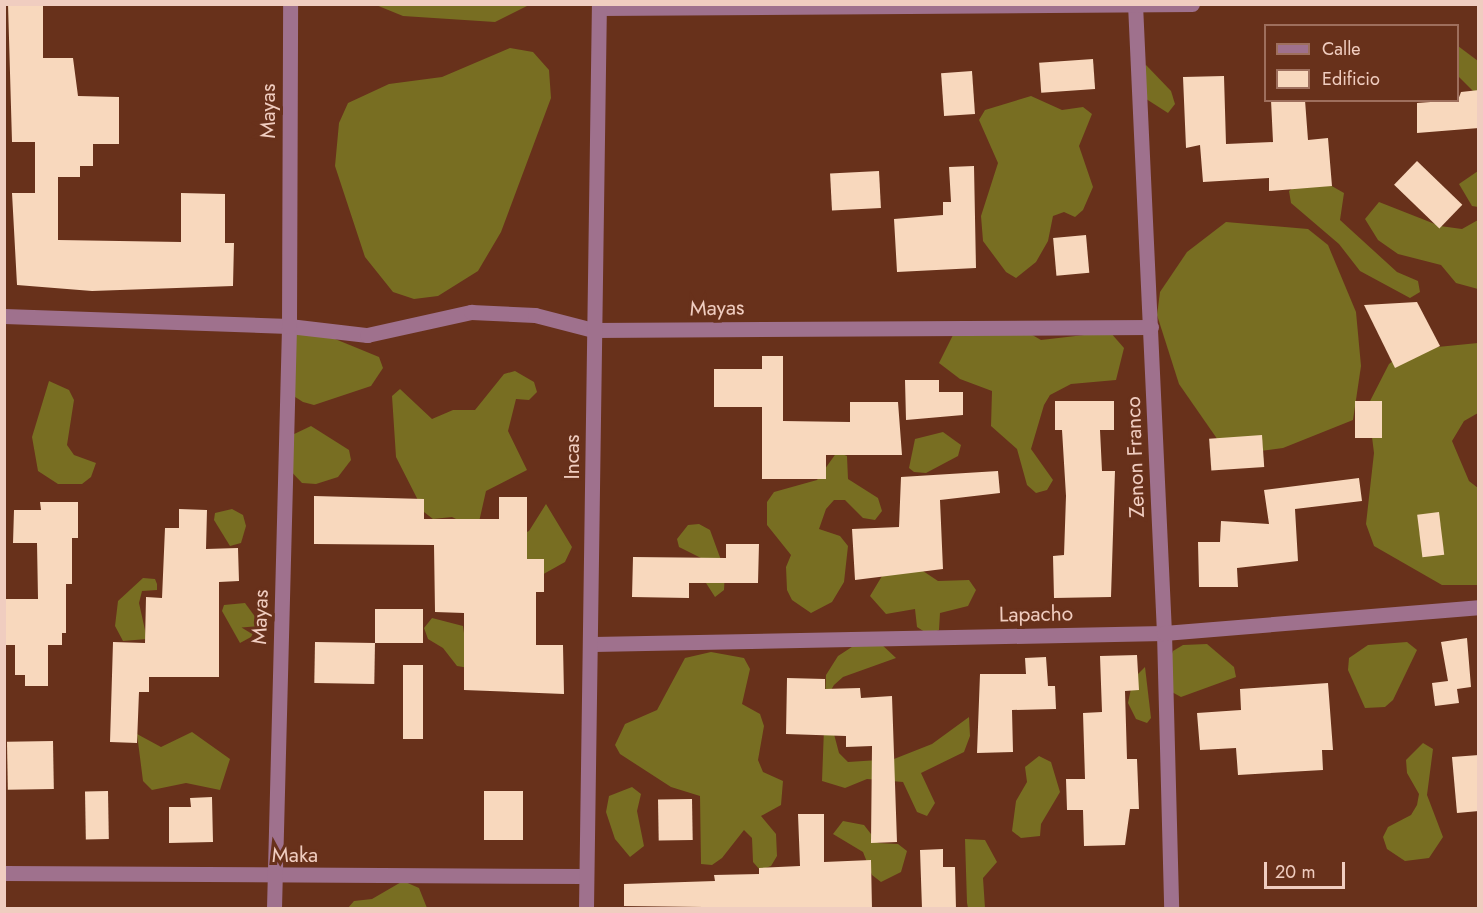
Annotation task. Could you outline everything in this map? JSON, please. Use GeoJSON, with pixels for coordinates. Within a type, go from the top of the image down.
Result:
{"type":"FeatureCollection","features":[{"type":"Feature","properties":{"kind":"street","name":"Mayas"},"geometry":{"type":"LineString","coordinates":[[274,909],[273,877],[289,326],[290,4]]}},
{"type":"Feature","properties":{"kind":"street"},"geometry":{"type":"LineString","coordinates":[[599,6],[1135,6],[1192,4]]}},
{"type":"Feature","properties":{"kind":"street","name":"Incas"},"geometry":{"type":"LineString","coordinates":[[586,909],[592,644],[593,330],[599,6]]}},
{"type":"Feature","properties":{"kind":"street","name":"Zenon Franco"},"geometry":{"type":"LineString","coordinates":[[1135,6],[1164,633],[1171,909]]}},
{"type":"Feature","properties":{"kind":"street","name":"Mayas"},"geometry":{"type":"LineString","coordinates":[[4,316],[289,326],[367,335],[471,312],[535,315],[593,330],[1151,327]]}},
{"type":"Feature","properties":{"kind":"street","name":"Lapacho"},"geometry":{"type":"LineString","coordinates":[[592,644],[1164,633],[1479,607]]}},
{"type":"Feature","properties":{"kind":"street","name":"Maka"},"geometry":{"type":"LineString","coordinates":[[4,873],[273,877],[585,876]]}},
{"type":"Feature","properties":{"kind":"shaded area"},"geometry":{"type":"Polygon","coordinates":[[[529,4],[495,22],[403,16],[376,5],[529,4]]]}},
{"type":"Feature","properties":{"kind":"shaded area"},"geometry":{"type":"Polygon","coordinates":[[[1459,47],[1478,61],[1478,96],[1459,77],[1459,47]]]}},
{"type":"Feature","properties":{"kind":"shaded area"},"geometry":{"type":"Polygon","coordinates":[[[510,48],[533,52],[549,70],[551,98],[501,232],[478,271],[438,296],[414,299],[393,292],[365,257],[335,166],[339,123],[348,103],[389,84],[442,77],[510,48]]]}},
{"type":"Feature","properties":{"kind":"shaded area"},"geometry":{"type":"Polygon","coordinates":[[[1146,65],[1171,91],[1175,104],[1168,113],[1140,95],[1138,73],[1146,65]]]}},
{"type":"Feature","properties":{"kind":"shaded area"},"geometry":{"type":"Polygon","coordinates":[[[1031,96],[1062,110],[1083,107],[1092,114],[1079,146],[1093,187],[1083,210],[1075,217],[1064,212],[1053,216],[1048,241],[1036,262],[1016,278],[1006,272],[983,241],[981,216],[998,163],[979,120],[985,110],[1031,96]]]}},
{"type":"Feature","properties":{"kind":"shaded area"},"geometry":{"type":"Polygon","coordinates":[[[1478,171],[1478,207],[1472,206],[1459,184],[1478,171]]]}},
{"type":"Feature","properties":{"kind":"shaded area"},"geometry":{"type":"Polygon","coordinates":[[[1323,181],[1344,193],[1340,220],[1397,272],[1418,281],[1420,292],[1410,298],[1360,271],[1339,244],[1291,203],[1289,191],[1300,183],[1323,181]]]}},
{"type":"Feature","properties":{"kind":"shaded area"},"geometry":{"type":"Polygon","coordinates":[[[1379,202],[1440,226],[1462,229],[1478,220],[1478,289],[1456,283],[1441,265],[1398,254],[1378,240],[1365,219],[1379,202]]]}},
{"type":"Feature","properties":{"kind":"shaded area"},"geometry":{"type":"Polygon","coordinates":[[[1226,222],[1308,229],[1328,245],[1356,312],[1361,366],[1353,420],[1283,448],[1260,451],[1220,443],[1179,384],[1157,315],[1160,292],[1187,252],[1226,222]]]}},
{"type":"Feature","properties":{"kind":"shaded area"},"geometry":{"type":"Polygon","coordinates":[[[1020,328],[1041,340],[1110,332],[1124,348],[1116,380],[1071,384],[1050,395],[1044,405],[1031,449],[1053,480],[1047,490],[1036,493],[1027,485],[1017,449],[991,426],[992,391],[960,379],[939,363],[956,329],[1020,328]]]}},
{"type":"Feature","properties":{"kind":"shaded area"},"geometry":{"type":"Polygon","coordinates":[[[298,329],[318,332],[379,357],[383,368],[371,386],[314,405],[303,402],[292,395],[283,350],[298,329]]]}},
{"type":"Feature","properties":{"kind":"shaded area"},"geometry":{"type":"Polygon","coordinates":[[[1478,343],[1478,413],[1464,421],[1452,441],[1469,481],[1478,488],[1478,585],[1442,585],[1374,546],[1366,524],[1374,453],[1368,405],[1389,364],[1407,350],[1478,343]]]}},
{"type":"Feature","properties":{"kind":"shaded area"},"geometry":{"type":"Polygon","coordinates":[[[515,371],[534,382],[537,392],[529,400],[516,399],[508,431],[527,470],[486,491],[479,522],[468,525],[452,517],[433,519],[424,512],[396,457],[392,396],[400,389],[432,419],[453,410],[475,410],[504,374],[515,371]]]}},
{"type":"Feature","properties":{"kind":"shaded area"},"geometry":{"type":"Polygon","coordinates":[[[49,381],[69,390],[74,400],[67,445],[74,455],[96,463],[91,477],[82,484],[58,484],[38,471],[32,437],[49,381]]]}},
{"type":"Feature","properties":{"kind":"shaded area"},"geometry":{"type":"Polygon","coordinates":[[[311,426],[349,450],[351,460],[338,477],[316,484],[302,483],[285,465],[290,436],[311,426]]]}},
{"type":"Feature","properties":{"kind":"shaded area"},"geometry":{"type":"Polygon","coordinates":[[[943,432],[961,445],[958,456],[926,473],[914,472],[909,468],[915,439],[943,432]]]}},
{"type":"Feature","properties":{"kind":"shaded area"},"geometry":{"type":"Polygon","coordinates":[[[837,452],[847,456],[848,479],[878,498],[882,511],[875,520],[863,518],[845,500],[834,500],[826,509],[819,529],[840,536],[848,546],[844,582],[832,602],[811,613],[792,600],[787,590],[786,567],[791,555],[767,525],[767,502],[774,492],[817,480],[837,452]]]}},
{"type":"Feature","properties":{"kind":"shaded area"},"geometry":{"type":"Polygon","coordinates":[[[546,504],[572,547],[565,562],[540,576],[504,543],[529,531],[546,504]]]}},
{"type":"Feature","properties":{"kind":"shaded area"},"geometry":{"type":"Polygon","coordinates":[[[232,509],[243,515],[246,526],[241,543],[230,546],[214,520],[215,513],[232,509]]]}},
{"type":"Feature","properties":{"kind":"shaded area"},"geometry":{"type":"Polygon","coordinates":[[[699,524],[710,530],[725,571],[724,590],[715,597],[706,583],[701,558],[679,547],[677,539],[688,525],[699,524]]]}},
{"type":"Feature","properties":{"kind":"shaded area"},"geometry":{"type":"Polygon","coordinates":[[[920,569],[938,581],[969,580],[976,590],[968,606],[940,613],[939,630],[928,634],[917,627],[915,609],[886,614],[870,596],[885,571],[920,569]]]}},
{"type":"Feature","properties":{"kind":"shaded area"},"geometry":{"type":"Polygon","coordinates":[[[143,578],[155,579],[157,584],[157,590],[142,591],[139,603],[147,639],[123,641],[115,626],[118,601],[143,578]]]}},
{"type":"Feature","properties":{"kind":"shaded area"},"geometry":{"type":"Polygon","coordinates":[[[245,603],[259,622],[251,637],[240,643],[222,611],[224,605],[245,603]]]}},
{"type":"Feature","properties":{"kind":"shaded area"},"geometry":{"type":"Polygon","coordinates":[[[432,618],[463,626],[469,668],[457,666],[443,648],[428,639],[424,628],[432,618]]]}},
{"type":"Feature","properties":{"kind":"shaded area"},"geometry":{"type":"Polygon","coordinates":[[[879,642],[896,658],[843,677],[828,695],[830,719],[839,753],[848,762],[894,759],[932,744],[969,717],[970,736],[964,752],[921,773],[935,803],[927,816],[917,812],[903,782],[867,779],[845,788],[822,781],[826,675],[838,656],[858,643],[879,642]]]}},
{"type":"Feature","properties":{"kind":"shaded area"},"geometry":{"type":"Polygon","coordinates":[[[1407,642],[1417,650],[1393,700],[1385,707],[1365,708],[1348,670],[1349,658],[1368,645],[1407,642]]]}},
{"type":"Feature","properties":{"kind":"shaded area"},"geometry":{"type":"Polygon","coordinates":[[[1207,644],[1234,667],[1236,677],[1181,697],[1170,691],[1166,670],[1173,651],[1183,645],[1207,644]]]}},
{"type":"Feature","properties":{"kind":"shaded area"},"geometry":{"type":"Polygon","coordinates":[[[711,652],[744,658],[750,669],[742,704],[760,714],[764,726],[758,760],[763,772],[783,781],[781,805],[761,816],[776,834],[777,856],[771,866],[760,870],[753,862],[752,838],[744,830],[722,858],[712,865],[701,864],[700,796],[671,787],[620,754],[615,745],[625,724],[657,710],[685,658],[711,652]]]}},
{"type":"Feature","properties":{"kind":"shaded area"},"geometry":{"type":"Polygon","coordinates":[[[1145,667],[1151,718],[1147,723],[1136,719],[1128,703],[1133,679],[1145,667]]]}},
{"type":"Feature","properties":{"kind":"shaded area"},"geometry":{"type":"Polygon","coordinates":[[[192,732],[230,759],[220,790],[186,783],[152,790],[143,781],[137,734],[161,747],[192,732]]]}},
{"type":"Feature","properties":{"kind":"shaded area"},"geometry":{"type":"Polygon","coordinates":[[[1423,743],[1433,749],[1427,795],[1443,837],[1429,858],[1405,861],[1387,849],[1383,837],[1388,827],[1411,815],[1417,805],[1419,794],[1407,773],[1406,760],[1423,743]]]}},
{"type":"Feature","properties":{"kind":"shaded area"},"geometry":{"type":"Polygon","coordinates":[[[1039,756],[1051,762],[1060,792],[1041,824],[1040,836],[1021,838],[1012,831],[1016,801],[1027,782],[1025,767],[1039,756]]]}},
{"type":"Feature","properties":{"kind":"shaded area"},"geometry":{"type":"Polygon","coordinates":[[[632,787],[641,794],[637,811],[644,846],[630,857],[615,839],[606,812],[609,796],[632,787]]]}},
{"type":"Feature","properties":{"kind":"shaded area"},"geometry":{"type":"Polygon","coordinates":[[[843,821],[864,825],[878,843],[898,844],[907,851],[901,872],[881,882],[872,875],[863,852],[833,834],[843,821]]]}},
{"type":"Feature","properties":{"kind":"shaded area"},"geometry":{"type":"Polygon","coordinates":[[[965,839],[985,840],[997,862],[983,878],[985,908],[968,908],[965,839]]]}},
{"type":"Feature","properties":{"kind":"shaded area"},"geometry":{"type":"Polygon","coordinates":[[[403,881],[419,888],[427,908],[348,908],[354,901],[372,899],[403,881]]]}},
{"type":"Feature","properties":{"kind":"building"},"geometry":{"type":"Polygon","coordinates":[[[8,4],[43,4],[43,58],[73,58],[78,96],[119,97],[119,144],[93,144],[93,166],[80,166],[80,177],[58,177],[58,240],[181,242],[181,193],[225,194],[225,243],[234,243],[233,286],[92,291],[17,285],[12,193],[35,193],[35,142],[12,142],[8,4]]]}},
{"type":"Feature","properties":{"kind":"building"},"geometry":{"type":"Polygon","coordinates":[[[1093,59],[1095,89],[1041,93],[1039,63],[1093,59]]]}},
{"type":"Feature","properties":{"kind":"building"},"geometry":{"type":"Polygon","coordinates":[[[972,71],[975,114],[944,116],[941,73],[972,71]]]}},
{"type":"Feature","properties":{"kind":"building"},"geometry":{"type":"Polygon","coordinates":[[[1224,76],[1226,144],[1273,142],[1271,102],[1305,102],[1308,140],[1328,138],[1332,186],[1269,191],[1269,178],[1203,182],[1200,145],[1186,148],[1183,77],[1224,76]]]}},
{"type":"Feature","properties":{"kind":"building"},"geometry":{"type":"Polygon","coordinates":[[[1479,90],[1479,128],[1417,133],[1417,103],[1459,102],[1461,92],[1479,90]]]}},
{"type":"Feature","properties":{"kind":"building"},"geometry":{"type":"Polygon","coordinates":[[[1417,161],[1462,205],[1439,229],[1394,185],[1417,161]]]}},
{"type":"Feature","properties":{"kind":"building"},"geometry":{"type":"Polygon","coordinates":[[[974,166],[976,268],[897,272],[894,219],[943,215],[943,202],[951,202],[949,167],[974,166]]]}},
{"type":"Feature","properties":{"kind":"building"},"geometry":{"type":"Polygon","coordinates":[[[879,171],[881,208],[832,211],[830,174],[879,171]]]}},
{"type":"Feature","properties":{"kind":"building"},"geometry":{"type":"Polygon","coordinates":[[[1086,235],[1089,273],[1056,276],[1053,238],[1086,235]]]}},
{"type":"Feature","properties":{"kind":"building"},"geometry":{"type":"Polygon","coordinates":[[[1417,302],[1440,346],[1395,368],[1364,305],[1417,302]]]}},
{"type":"Feature","properties":{"kind":"building"},"geometry":{"type":"Polygon","coordinates":[[[762,356],[783,356],[783,421],[850,422],[850,402],[898,402],[902,455],[826,455],[826,479],[762,479],[762,407],[714,407],[714,369],[762,369],[762,356]]]}},
{"type":"Feature","properties":{"kind":"building"},"geometry":{"type":"Polygon","coordinates":[[[905,380],[939,380],[939,392],[963,392],[963,415],[906,420],[905,380]]]}},
{"type":"Feature","properties":{"kind":"building"},"geometry":{"type":"Polygon","coordinates":[[[1055,401],[1114,401],[1114,430],[1100,430],[1102,471],[1115,471],[1111,597],[1054,598],[1053,556],[1064,555],[1066,496],[1062,430],[1055,430],[1055,401]]]}},
{"type":"Feature","properties":{"kind":"building"},"geometry":{"type":"Polygon","coordinates":[[[1355,401],[1382,401],[1382,438],[1355,438],[1355,401]]]}},
{"type":"Feature","properties":{"kind":"building"},"geometry":{"type":"Polygon","coordinates":[[[1262,435],[1264,467],[1211,471],[1209,439],[1262,435]]]}},
{"type":"Feature","properties":{"kind":"building"},"geometry":{"type":"Polygon","coordinates":[[[998,471],[1000,493],[940,500],[943,569],[855,580],[852,529],[899,527],[901,477],[998,471]]]}},
{"type":"Feature","properties":{"kind":"building"},"geometry":{"type":"Polygon","coordinates":[[[1359,478],[1362,501],[1295,509],[1298,561],[1237,568],[1238,587],[1199,587],[1198,542],[1220,542],[1221,521],[1269,524],[1264,490],[1359,478]]]}},
{"type":"Feature","properties":{"kind":"building"},"geometry":{"type":"Polygon","coordinates":[[[314,496],[424,499],[424,519],[499,519],[499,497],[527,497],[527,559],[544,559],[544,592],[536,592],[536,645],[563,645],[564,694],[464,690],[464,613],[435,612],[434,545],[314,544],[314,496]]]}},
{"type":"Feature","properties":{"kind":"building"},"geometry":{"type":"Polygon","coordinates":[[[40,502],[78,502],[78,538],[72,538],[72,584],[66,584],[66,633],[62,633],[62,645],[48,645],[48,686],[25,686],[25,675],[15,675],[15,645],[4,645],[4,599],[38,599],[37,543],[13,543],[14,510],[41,510],[40,502]]]}},
{"type":"Feature","properties":{"kind":"building"},"geometry":{"type":"Polygon","coordinates":[[[179,509],[207,510],[206,549],[238,548],[239,581],[219,582],[219,677],[149,677],[149,692],[139,692],[137,743],[110,742],[113,642],[145,643],[146,597],[162,598],[165,528],[179,528],[179,509]]]}},
{"type":"Feature","properties":{"kind":"building"},"geometry":{"type":"Polygon","coordinates":[[[1439,512],[1444,555],[1422,557],[1417,515],[1439,512]]]}},
{"type":"Feature","properties":{"kind":"building"},"geometry":{"type":"Polygon","coordinates":[[[726,544],[759,544],[758,583],[689,583],[689,598],[632,597],[633,557],[726,558],[726,544]]]}},
{"type":"Feature","properties":{"kind":"building"},"geometry":{"type":"Polygon","coordinates":[[[375,609],[423,609],[423,643],[375,643],[375,609]]]}},
{"type":"Feature","properties":{"kind":"building"},"geometry":{"type":"Polygon","coordinates":[[[1467,638],[1471,687],[1457,689],[1459,703],[1435,706],[1432,683],[1448,681],[1441,642],[1467,638]]]}},
{"type":"Feature","properties":{"kind":"building"},"geometry":{"type":"Polygon","coordinates":[[[315,642],[375,643],[374,684],[314,683],[315,642]]]}},
{"type":"Feature","properties":{"kind":"building"},"geometry":{"type":"Polygon","coordinates":[[[1137,655],[1139,690],[1125,691],[1127,759],[1137,759],[1139,809],[1130,809],[1125,845],[1084,846],[1083,810],[1067,810],[1066,779],[1085,779],[1083,713],[1102,712],[1100,656],[1137,655]]]}},
{"type":"Feature","properties":{"kind":"building"},"geometry":{"type":"Polygon","coordinates":[[[1046,657],[1048,686],[1055,686],[1056,709],[1012,710],[1013,752],[977,753],[980,674],[1026,674],[1025,658],[1046,657]]]}},
{"type":"Feature","properties":{"kind":"building"},"geometry":{"type":"Polygon","coordinates":[[[403,665],[423,665],[423,739],[403,739],[403,665]]]}},
{"type":"Feature","properties":{"kind":"building"},"geometry":{"type":"Polygon","coordinates":[[[787,678],[825,679],[825,689],[860,688],[861,698],[892,696],[897,842],[871,843],[872,746],[846,747],[846,736],[786,734],[787,678]]]}},
{"type":"Feature","properties":{"kind":"building"},"geometry":{"type":"Polygon","coordinates":[[[1328,683],[1333,750],[1322,750],[1323,770],[1238,775],[1236,748],[1200,750],[1197,713],[1241,710],[1240,689],[1328,683]]]}},
{"type":"Feature","properties":{"kind":"building"},"geometry":{"type":"Polygon","coordinates":[[[53,741],[54,789],[8,790],[7,742],[53,741]]]}},
{"type":"Feature","properties":{"kind":"building"},"geometry":{"type":"Polygon","coordinates":[[[1479,755],[1479,811],[1457,813],[1452,757],[1479,755]]]}},
{"type":"Feature","properties":{"kind":"building"},"geometry":{"type":"Polygon","coordinates":[[[85,791],[108,791],[109,839],[86,839],[85,791]]]}},
{"type":"Feature","properties":{"kind":"building"},"geometry":{"type":"Polygon","coordinates":[[[484,791],[523,791],[523,840],[484,840],[484,791]]]}},
{"type":"Feature","properties":{"kind":"building"},"geometry":{"type":"Polygon","coordinates":[[[212,797],[213,842],[169,843],[169,807],[191,807],[190,798],[212,797]]]}},
{"type":"Feature","properties":{"kind":"building"},"geometry":{"type":"Polygon","coordinates":[[[692,799],[693,840],[659,841],[658,800],[692,799]]]}},
{"type":"Feature","properties":{"kind":"building"},"geometry":{"type":"Polygon","coordinates":[[[798,814],[824,814],[824,862],[871,860],[872,909],[624,906],[624,884],[715,881],[714,875],[759,874],[759,868],[800,866],[798,814]]]}},
{"type":"Feature","properties":{"kind":"building"},"geometry":{"type":"Polygon","coordinates":[[[943,849],[943,867],[955,867],[956,909],[922,909],[920,850],[943,849]]]}}]}
